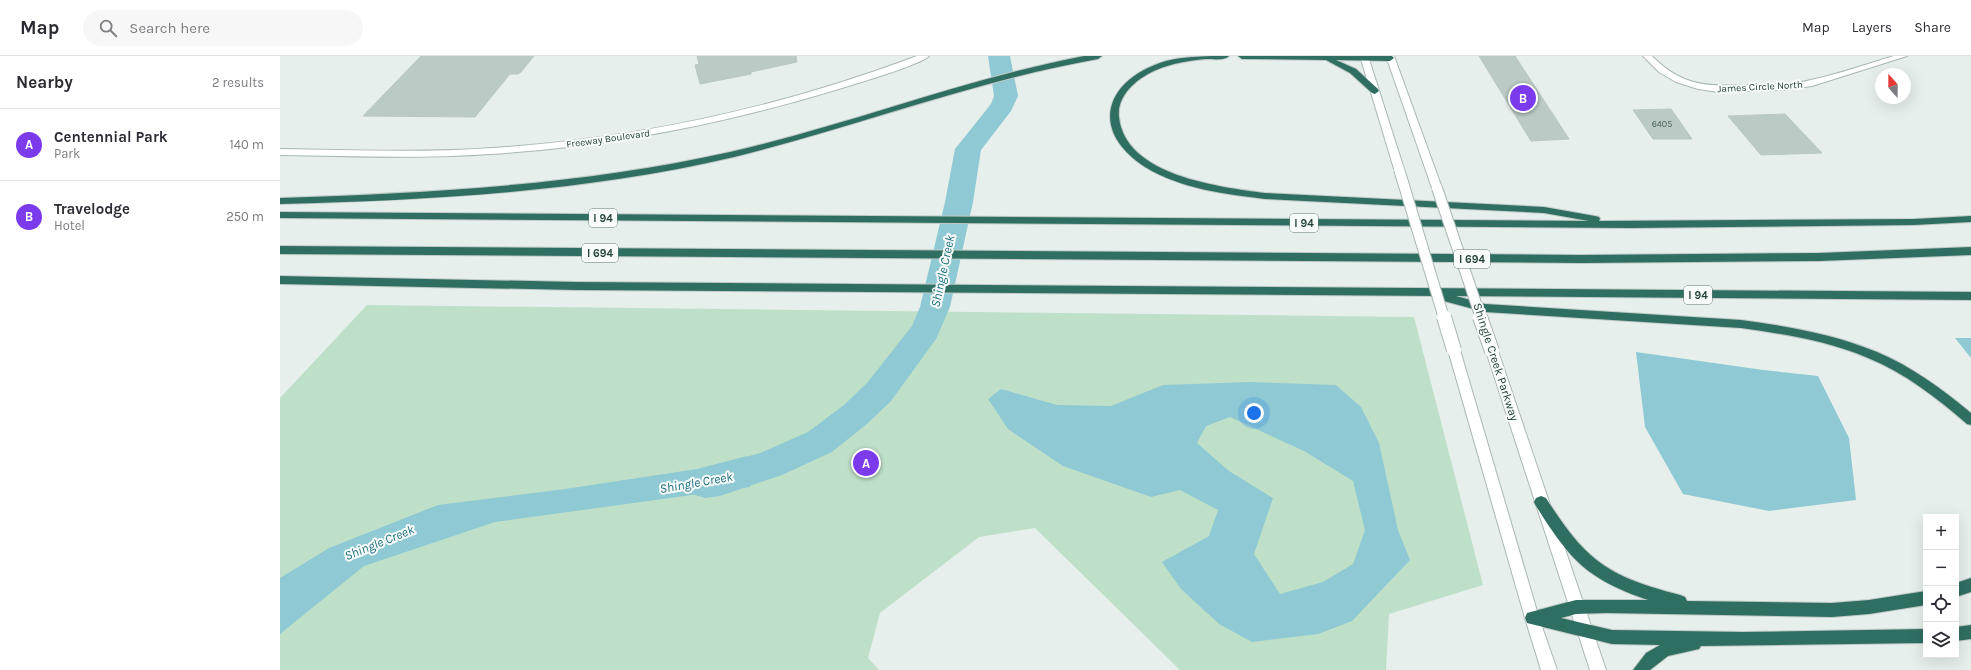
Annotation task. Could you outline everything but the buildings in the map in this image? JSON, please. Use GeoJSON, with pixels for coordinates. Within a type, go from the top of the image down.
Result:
{"type":"FeatureCollection","features":[{"type":"Feature","properties":{"kind":"highway"},"geometry":{"type":"LineString","coordinates":[[280,201],[391,198],[493,191],[562,184],[631,174],[708,159],[769,144],[1035,68],[1098,56]]}},
{"type":"Feature","properties":{"kind":"highway"},"geometry":{"type":"LineString","coordinates":[[1225,56],[1193,58],[1168,63],[1138,76],[1125,89],[1115,103],[1114,120],[1120,136],[1136,154],[1156,169],[1167,175],[1197,184],[1234,192],[1264,196],[1544,210],[1630,225]]}},
{"type":"Feature","properties":{"kind":"highway"},"geometry":{"type":"LineString","coordinates":[[1242,56],[1390,57]]}},
{"type":"Feature","properties":{"kind":"highway"},"geometry":{"type":"LineString","coordinates":[[1302,56],[1325,59],[1341,64],[1360,77],[1375,91]]}},
{"type":"Feature","properties":{"kind":"highway","name":"I 94"},"geometry":{"type":"LineString","coordinates":[[280,215],[1630,225],[1914,222],[1971,219]]}},
{"type":"Feature","properties":{"kind":"highway","name":"I 694"},"geometry":{"type":"LineString","coordinates":[[280,250],[1627,259],[1847,256],[1971,251]]}},
{"type":"Feature","properties":{"kind":"highway","name":"I 94"},"geometry":{"type":"LineString","coordinates":[[280,280],[576,286],[1971,296]]}},
{"type":"Feature","properties":{"kind":"highway"},"geometry":{"type":"LineString","coordinates":[[1425,292],[1486,308],[1741,324],[1783,330],[1829,340],[1847,345],[1896,367],[1936,391],[1971,420]]}},
{"type":"Feature","properties":{"kind":"highway"},"geometry":{"type":"LineString","coordinates":[[1541,502],[1570,546],[1601,571],[1621,583],[1641,592],[1681,602],[1759,608]]}},
{"type":"Feature","properties":{"kind":"highway"},"geometry":{"type":"LineString","coordinates":[[1959,589],[1971,585]]}},
{"type":"Feature","properties":{"kind":"highway"},"geometry":{"type":"LineString","coordinates":[[1532,618],[1576,607],[1606,606],[1832,610],[1869,607],[1923,598]]}},
{"type":"Feature","properties":{"kind":"highway"},"geometry":{"type":"LineString","coordinates":[[1532,618],[1585,632],[1612,637],[1743,639],[1923,636]]}},
{"type":"Feature","properties":{"kind":"highway"},"geometry":{"type":"LineString","coordinates":[[1959,634],[1971,632]]}},
{"type":"Feature","properties":{"kind":"highway"},"geometry":{"type":"LineString","coordinates":[[1641,670],[1647,660],[1658,652],[1671,648],[1687,644],[1743,639]]}},
{"type":"Feature","properties":{"kind":"street","name":"Freeway Boulevard"},"geometry":{"type":"LineString","coordinates":[[280,152],[452,153],[559,145],[680,128],[757,110],[838,87],[925,56]]}},
{"type":"Feature","properties":{"kind":"street","name":"James Circle North"},"geometry":{"type":"LineString","coordinates":[[1647,56],[1665,74],[1678,80],[1708,89],[1782,87],[1812,83],[1904,56]]}},
{"type":"Feature","properties":{"kind":"street"},"geometry":{"type":"LineString","coordinates":[[1364,57],[1454,350],[1532,618],[1549,670]]}},
{"type":"Feature","properties":{"kind":"street","name":"Shingle Creek Parkway"},"geometry":{"type":"LineString","coordinates":[[1390,57],[1430,168],[1598,670]]}},
{"type":"Feature","properties":{"kind":"green space"},"geometry":{"type":"Polygon","coordinates":[[[367,305],[1414,317],[1483,585],[1389,614],[1386,670],[1180,670],[1035,528],[979,537],[880,613],[868,658],[879,670],[280,670],[280,398],[367,305]]]}},
{"type":"Feature","properties":{"kind":"water"},"geometry":{"type":"Polygon","coordinates":[[[1955,338],[1971,338],[1971,358],[1955,338]]]}},
{"type":"Feature","properties":{"kind":"water"},"geometry":{"type":"Polygon","coordinates":[[[1636,352],[1763,370],[1818,376],[1849,438],[1856,500],[1769,511],[1683,494],[1645,427],[1636,352]]]}},
{"type":"Feature","properties":{"kind":"water"},"geometry":{"type":"Polygon","coordinates":[[[1250,382],[1336,385],[1361,407],[1379,443],[1398,530],[1410,560],[1352,621],[1318,634],[1252,642],[1219,624],[1181,589],[1162,562],[1209,536],[1218,510],[1180,490],[1151,497],[1063,466],[1008,429],[988,399],[1001,389],[1057,405],[1111,406],[1163,385],[1250,382]],[[1230,417],[1206,426],[1197,443],[1229,471],[1273,498],[1254,554],[1280,594],[1323,582],[1353,564],[1365,530],[1353,481],[1304,451],[1230,417]]]}},
{"type":"Feature","properties":{"kind":"water"},"geometry":{"type":"Polygon","coordinates":[[[747,456],[750,487],[495,522],[364,566],[280,634],[280,578],[329,548],[438,505],[565,489],[697,469],[747,456]]]}},
{"type":"Feature","properties":{"kind":"waterway","name":"Shingle Creek"},"geometry":{"type":"LineString","coordinates":[[705,483],[720,481],[770,465],[820,442],[856,414],[879,392],[925,331],[935,307],[959,202],[968,149],[1002,106],[1006,96],[999,56]]}},
{"type":"Feature","properties":{"kind":"place","name":"Travelodge"},"geometry":{"type":"Point","coordinates":[1523,98]}},
{"type":"Feature","properties":{"kind":"place","name":"Centennial Park"},"geometry":{"type":"Point","coordinates":[866,463]}}]}
